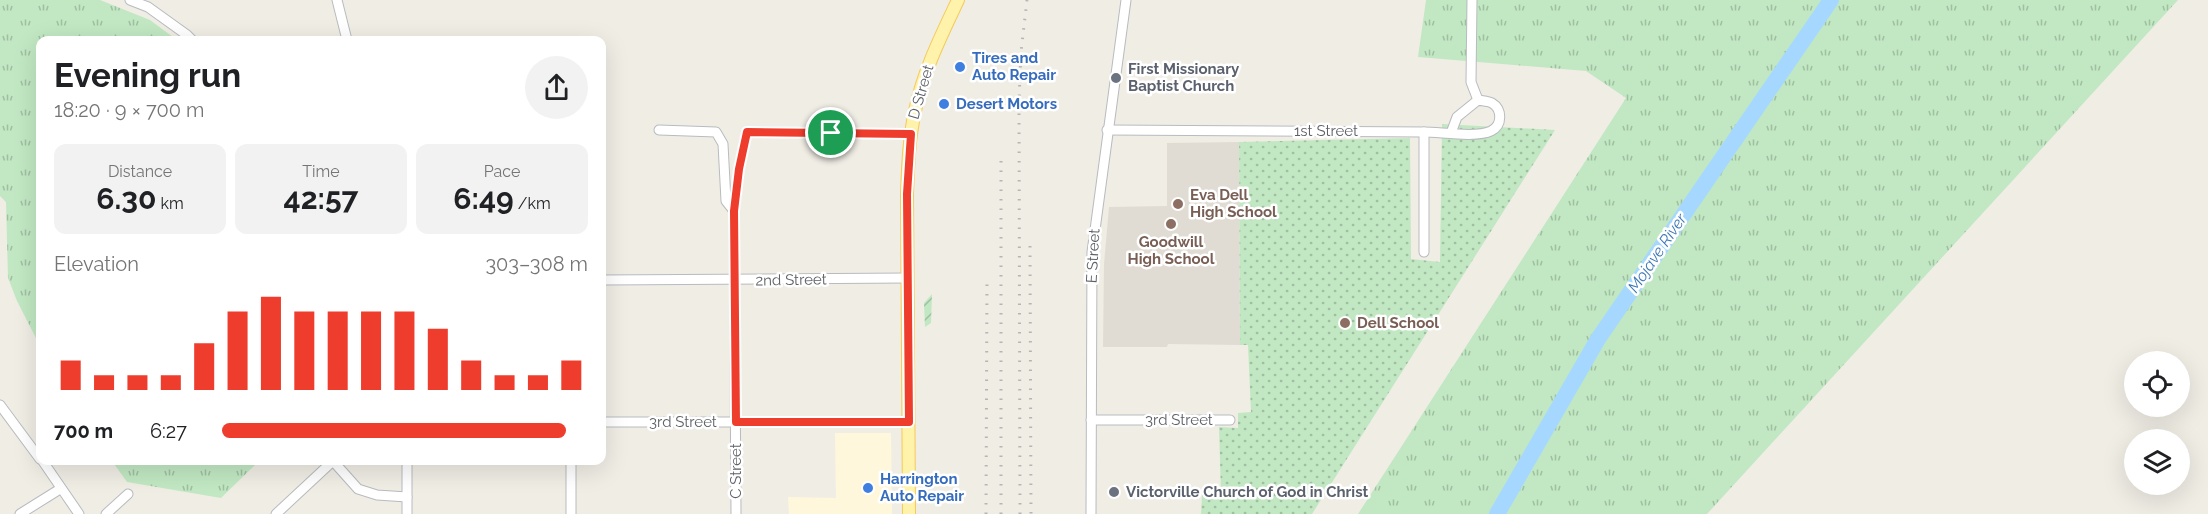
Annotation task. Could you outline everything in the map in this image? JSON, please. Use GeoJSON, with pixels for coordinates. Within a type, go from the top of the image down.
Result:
{"type":"FeatureCollection","features":[{"type":"Feature","properties":{"kind":"main road","name":"D Street"},"geometry":{"type":"LineString","coordinates":[[909,514],[907,194],[911,134],[924,76],[958,0]]}},
{"type":"Feature","properties":{"kind":"street"},"geometry":{"type":"LineString","coordinates":[[130,0],[148,7],[188,36]]}},
{"type":"Feature","properties":{"kind":"street"},"geometry":{"type":"LineString","coordinates":[[337,0],[346,36]]}},
{"type":"Feature","properties":{"kind":"street","name":"E Street"},"geometry":{"type":"LineString","coordinates":[[1091,514],[1092,252],[1126,0]]}},
{"type":"Feature","properties":{"kind":"street"},"geometry":{"type":"LineString","coordinates":[[1451,133],[1457,117],[1478,100],[1471,82],[1472,0]]}},
{"type":"Feature","properties":{"kind":"street","name":"1st Street"},"geometry":{"type":"LineString","coordinates":[[1107,130],[1474,134],[1492,130],[1499,123],[1500,115],[1495,105],[1478,100]]}},
{"type":"Feature","properties":{"kind":"street"},"geometry":{"type":"LineString","coordinates":[[659,130],[716,132],[723,144],[726,201],[734,211]]}},
{"type":"Feature","properties":{"kind":"street"},"geometry":{"type":"LineString","coordinates":[[734,211],[739,169],[747,132],[911,134]]}},
{"type":"Feature","properties":{"kind":"street"},"geometry":{"type":"LineString","coordinates":[[1424,132],[1424,252]]}},
{"type":"Feature","properties":{"kind":"street","name":"C Street"},"geometry":{"type":"LineString","coordinates":[[734,211],[736,514]]}},
{"type":"Feature","properties":{"kind":"street","name":"2nd Street"},"geometry":{"type":"LineString","coordinates":[[606,280],[735,281],[908,278]]}},
{"type":"Feature","properties":{"kind":"street"},"geometry":{"type":"LineString","coordinates":[[0,407],[36,454]]}},
{"type":"Feature","properties":{"kind":"street","name":"3rd Street"},"geometry":{"type":"LineString","coordinates":[[1091,420],[1230,420]]}},
{"type":"Feature","properties":{"kind":"street","name":"3rd Street"},"geometry":{"type":"LineString","coordinates":[[606,422],[909,422]]}},
{"type":"Feature","properties":{"kind":"street"},"geometry":{"type":"LineString","coordinates":[[44,465],[79,514]]}},
{"type":"Feature","properties":{"kind":"street"},"geometry":{"type":"LineString","coordinates":[[276,514],[329,465]]}},
{"type":"Feature","properties":{"kind":"street"},"geometry":{"type":"LineString","coordinates":[[337,465],[358,489],[377,495],[407,497]]}},
{"type":"Feature","properties":{"kind":"street"},"geometry":{"type":"LineString","coordinates":[[407,465],[407,514]]}},
{"type":"Feature","properties":{"kind":"street"},"geometry":{"type":"LineString","coordinates":[[571,465],[571,514]]}},
{"type":"Feature","properties":{"kind":"street"},"geometry":{"type":"LineString","coordinates":[[20,514],[60,489]]}},
{"type":"Feature","properties":{"kind":"street"},"geometry":{"type":"LineString","coordinates":[[106,514],[128,495]]}},
{"type":"Feature","properties":{"kind":"shaded area"},"geometry":{"type":"Polygon","coordinates":[[[1239,142],[1240,345],[1168,344],[1167,347],[1103,347],[1104,264],[1109,207],[1167,206],[1167,143],[1239,142]]]}},
{"type":"Feature","properties":{"kind":"shaded area"},"geometry":{"type":"Polygon","coordinates":[[[835,433],[891,433],[892,514],[789,514],[788,497],[836,498],[835,433]]]}},
{"type":"Feature","properties":{"kind":"green space"},"geometry":{"type":"Polygon","coordinates":[[[0,0],[100,0],[150,20],[172,36],[36,36],[36,338],[8,278],[6,202],[0,196],[0,0]]]}},
{"type":"Feature","properties":{"kind":"green space"},"geometry":{"type":"Polygon","coordinates":[[[1426,0],[2178,0],[1707,514],[1358,514],[1626,98],[1586,71],[1418,57],[1426,0]]]}},
{"type":"Feature","properties":{"kind":"green space"},"geometry":{"type":"Polygon","coordinates":[[[1442,124],[1555,130],[1312,514],[1201,514],[1202,495],[1221,494],[1219,427],[1238,428],[1238,413],[1251,412],[1248,345],[1240,345],[1239,142],[1410,138],[1411,259],[1440,262],[1442,124]]]}},
{"type":"Feature","properties":{"kind":"green space"},"geometry":{"type":"Polygon","coordinates":[[[932,294],[931,323],[925,327],[924,303],[932,294]]]}},
{"type":"Feature","properties":{"kind":"green space"},"geometry":{"type":"Polygon","coordinates":[[[115,465],[255,465],[221,498],[127,482],[115,465]]]}},
{"type":"Feature","properties":{"kind":"waterway","name":"Mojave River"},"geometry":{"type":"LineString","coordinates":[[1497,514],[1598,339],[1831,0]]}},
{"type":"Feature","properties":{"kind":"railway"},"geometry":{"type":"LineString","coordinates":[[1020,514],[1019,101],[1021,52],[1027,0]]}},
{"type":"Feature","properties":{"kind":"railway"},"geometry":{"type":"LineString","coordinates":[[1001,161],[1001,514]]}},
{"type":"Feature","properties":{"kind":"railway"},"geometry":{"type":"LineString","coordinates":[[1030,246],[1031,514]]}},
{"type":"Feature","properties":{"kind":"railway"},"geometry":{"type":"LineString","coordinates":[[986,514],[987,277]]}},
{"type":"Feature","properties":{"kind":"place","name":"Tires and Auto Repair"},"geometry":{"type":"Point","coordinates":[960,67]}},
{"type":"Feature","properties":{"kind":"place","name":"First Missionary Baptist Church"},"geometry":{"type":"Point","coordinates":[1116,78]}},
{"type":"Feature","properties":{"kind":"place","name":"Desert Motors"},"geometry":{"type":"Point","coordinates":[944,104]}},
{"type":"Feature","properties":{"kind":"place","name":"Eva Dell High School"},"geometry":{"type":"Point","coordinates":[1178,204]}},
{"type":"Feature","properties":{"kind":"place","name":"Goodwill High School"},"geometry":{"type":"Point","coordinates":[1171,224]}},
{"type":"Feature","properties":{"kind":"place","name":"Dell School"},"geometry":{"type":"Point","coordinates":[1345,323]}},
{"type":"Feature","properties":{"kind":"place","name":"Harrington Auto Repair"},"geometry":{"type":"Point","coordinates":[868,488]}},
{"type":"Feature","properties":{"kind":"place","name":"Victorville Church of God in Christ"},"geometry":{"type":"Point","coordinates":[1114,492]}},
{"type":"Feature","properties":{"kind":"route"},"geometry":{"type":"LineString","coordinates":[[747,132],[831,133],[911,134],[907,194],[909,422],[736,422],[734,211],[739,169],[747,132]]}}]}
